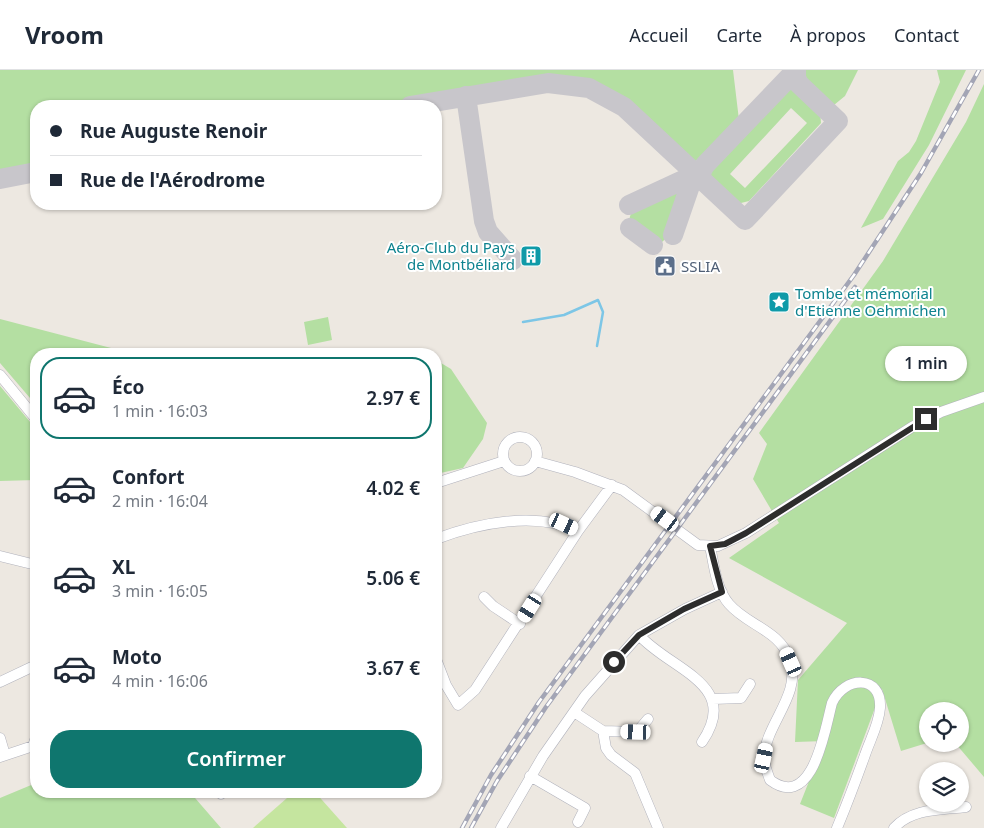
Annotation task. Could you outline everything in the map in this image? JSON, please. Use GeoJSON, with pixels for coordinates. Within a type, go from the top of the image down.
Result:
{"type":"FeatureCollection","features":[{"type":"Feature","properties":{"kind":"street"},"geometry":{"type":"LineString","coordinates":[[0,375],[30,412]]}},
{"type":"Feature","properties":{"kind":"street"},"geometry":{"type":"LineString","coordinates":[[535,461],[612,485],[632,495],[698,545],[725,544],[746,533],[926,419],[956,406],[984,397]]}},
{"type":"Feature","properties":{"kind":"street"},"geometry":{"type":"LineString","coordinates":[[519,437],[528,439],[535,446],[535,461],[528,469],[523,471],[512,469],[504,461],[503,450],[505,445],[519,437]]}},
{"type":"Feature","properties":{"kind":"street"},"geometry":{"type":"LineString","coordinates":[[442,481],[504,461]]}},
{"type":"Feature","properties":{"kind":"street"},"geometry":{"type":"LineString","coordinates":[[442,675],[458,705],[475,690],[520,624],[578,531],[612,485]]}},
{"type":"Feature","properties":{"kind":"street"},"geometry":{"type":"LineString","coordinates":[[442,536],[479,527],[521,521],[557,523],[578,531]]}},
{"type":"Feature","properties":{"kind":"street"},"geometry":{"type":"LineString","coordinates":[[710,546],[722,592],[734,609],[780,641],[791,662],[792,682],[789,695],[767,744],[764,758],[770,780],[777,786],[786,788],[794,786],[810,775],[836,693],[854,682],[864,682],[872,687],[877,695],[880,705],[878,720],[837,828]]}},
{"type":"Feature","properties":{"kind":"street"},"geometry":{"type":"LineString","coordinates":[[0,556],[30,564]]}},
{"type":"Feature","properties":{"kind":"street"},"geometry":{"type":"LineString","coordinates":[[501,828],[530,776],[574,712],[639,635],[684,609],[722,592]]}},
{"type":"Feature","properties":{"kind":"street"},"geometry":{"type":"LineString","coordinates":[[484,597],[493,606],[520,624]]}},
{"type":"Feature","properties":{"kind":"street"},"geometry":{"type":"LineString","coordinates":[[639,635],[703,685],[713,700],[715,716],[712,728],[702,742]]}},
{"type":"Feature","properties":{"kind":"street"},"geometry":{"type":"LineString","coordinates":[[0,682],[30,669]]}},
{"type":"Feature","properties":{"kind":"street"},"geometry":{"type":"LineString","coordinates":[[713,700],[741,698],[750,684]]}},
{"type":"Feature","properties":{"kind":"street"},"geometry":{"type":"LineString","coordinates":[[574,712],[603,731],[636,732],[648,719]]}},
{"type":"Feature","properties":{"kind":"street"},"geometry":{"type":"LineString","coordinates":[[603,731],[606,748],[611,756],[635,773],[658,828]]}},
{"type":"Feature","properties":{"kind":"street"},"geometry":{"type":"LineString","coordinates":[[0,738],[3,756],[30,747]]}},
{"type":"Feature","properties":{"kind":"street"},"geometry":{"type":"LineString","coordinates":[[530,776],[586,808],[578,822]]}},
{"type":"Feature","properties":{"kind":"street"},"geometry":{"type":"LineString","coordinates":[[894,828],[902,820],[917,813],[925,812]]}},
{"type":"Feature","properties":{"kind":"green space"},"geometry":{"type":"Polygon","coordinates":[[[0,70],[733,70],[739,120],[706,156],[693,162],[611,91],[582,79],[565,77],[551,76],[524,80],[411,100],[30,100],[30,167],[0,173],[0,70]]]}},
{"type":"Feature","properties":{"kind":"green space"},"geometry":{"type":"Polygon","coordinates":[[[803,70],[858,70],[845,96],[834,105],[824,100],[809,85],[803,75],[803,70]]]}},
{"type":"Feature","properties":{"kind":"green space"},"geometry":{"type":"Polygon","coordinates":[[[937,70],[966,70],[929,145],[883,219],[861,228],[898,161],[909,152],[916,141],[940,82],[937,70]]]}},
{"type":"Feature","properties":{"kind":"green space"},"geometry":{"type":"Polygon","coordinates":[[[984,84],[984,777],[963,752],[969,752],[969,702],[919,702],[919,745],[901,751],[882,689],[834,818],[800,804],[825,741],[795,742],[798,680],[847,623],[729,558],[779,523],[753,479],[767,444],[759,433],[883,261],[966,122],[984,84]]]}},
{"type":"Feature","properties":{"kind":"green space"},"geometry":{"type":"Polygon","coordinates":[[[787,87],[796,88],[820,110],[821,123],[749,201],[737,204],[710,180],[710,168],[787,87]],[[791,108],[730,174],[745,188],[807,123],[791,108]]]}},
{"type":"Feature","properties":{"kind":"green space"},"geometry":{"type":"Polygon","coordinates":[[[686,188],[671,229],[662,242],[657,244],[632,226],[629,220],[632,210],[686,188]]]}},
{"type":"Feature","properties":{"kind":"green space"},"geometry":{"type":"Polygon","coordinates":[[[328,317],[332,340],[308,345],[304,322],[328,317]]]}},
{"type":"Feature","properties":{"kind":"green space"},"geometry":{"type":"Polygon","coordinates":[[[0,319],[111,348],[30,348],[30,398],[0,363],[0,319]]]}},
{"type":"Feature","properties":{"kind":"green space"},"geometry":{"type":"Polygon","coordinates":[[[442,364],[451,369],[487,423],[483,439],[463,468],[442,473],[442,364]]]}},
{"type":"Feature","properties":{"kind":"green space"},"geometry":{"type":"Polygon","coordinates":[[[0,386],[30,422],[30,480],[0,481],[0,386]]]}},
{"type":"Feature","properties":{"kind":"green space"},"geometry":{"type":"Polygon","coordinates":[[[30,786],[30,798],[195,798],[221,828],[0,828],[0,798],[30,786]]]}},
{"type":"Feature","properties":{"kind":"green space"},"geometry":{"type":"Polygon","coordinates":[[[287,798],[320,798],[347,828],[253,828],[287,798]]]}},
{"type":"Feature","properties":{"kind":"waterway"},"geometry":{"type":"LineString","coordinates":[[523,322],[564,315],[598,300],[603,312],[597,346]]}},
{"type":"Feature","properties":{"kind":"taxiway"},"geometry":{"type":"LineString","coordinates":[[442,101],[548,83],[589,88],[624,107],[745,220],[838,121],[799,84],[796,78],[796,70]]}},
{"type":"Feature","properties":{"kind":"taxiway"},"geometry":{"type":"LineString","coordinates":[[702,180],[701,172],[705,165],[796,70]]}},
{"type":"Feature","properties":{"kind":"taxiway"},"geometry":{"type":"LineString","coordinates":[[466,96],[484,221],[488,232],[513,260]]}},
{"type":"Feature","properties":{"kind":"taxiway"},"geometry":{"type":"LineString","coordinates":[[0,179],[30,173]]}},
{"type":"Feature","properties":{"kind":"taxiway"},"geometry":{"type":"LineString","coordinates":[[629,205],[696,174]]}},
{"type":"Feature","properties":{"kind":"taxiway"},"geometry":{"type":"LineString","coordinates":[[673,235],[693,177]]}},
{"type":"Feature","properties":{"kind":"taxiway"},"geometry":{"type":"LineString","coordinates":[[630,228],[653,245]]}},
{"type":"Feature","properties":{"kind":"railway"},"geometry":{"type":"LineString","coordinates":[[462,828],[491,775],[539,702],[854,275],[921,173],[979,70]]}},
{"type":"Feature","properties":{"kind":"railway"},"geometry":{"type":"LineString","coordinates":[[471,828],[497,781],[546,707],[855,287]]}},
{"type":"Feature","properties":{"kind":"place","name":"Aéro-Club du Pays de Montbéliard"},"geometry":{"type":"Point","coordinates":[531,256]}},
{"type":"Feature","properties":{"kind":"place","name":"SSLIA"},"geometry":{"type":"Point","coordinates":[665,266]}},
{"type":"Feature","properties":{"kind":"place","name":"Tombe et mémorial d'Etienne Oehmichen"},"geometry":{"type":"Point","coordinates":[779,302]}},
{"type":"Feature","properties":{"kind":"route"},"geometry":{"type":"LineString","coordinates":[[614,662],[639,635],[707,597],[722,592],[718,584],[710,546],[725,544],[746,533],[926,419]]}}]}
